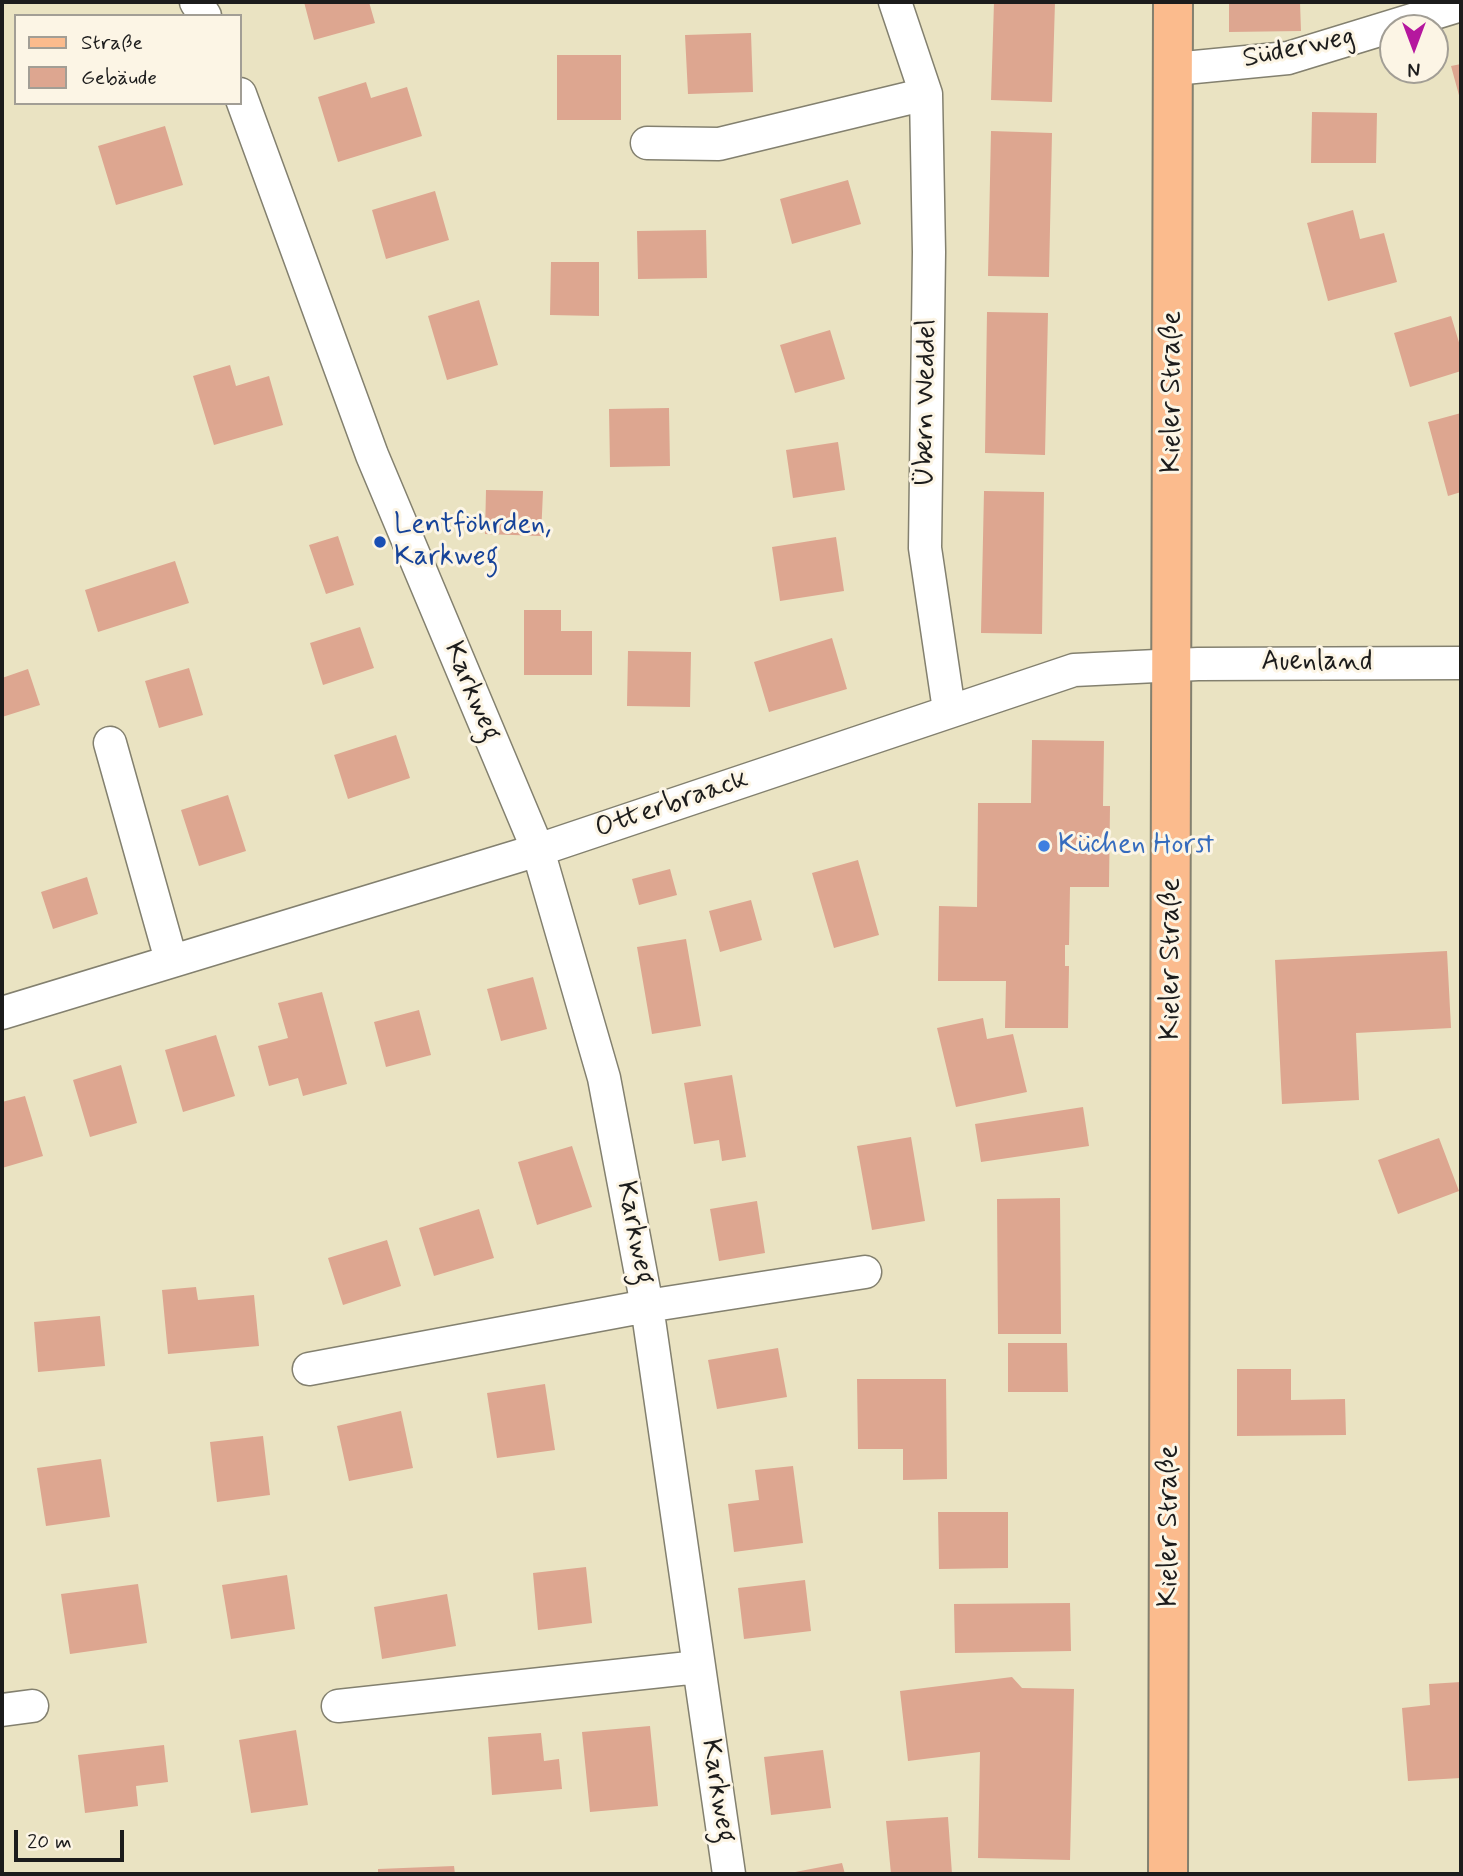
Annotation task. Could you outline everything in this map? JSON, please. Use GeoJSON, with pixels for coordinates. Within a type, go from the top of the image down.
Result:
{"type":"FeatureCollection","features":[{"type":"Feature","properties":{"kind":"main road","name":"Kieler Straße"},"geometry":{"type":"LineString","coordinates":[[1168,1874],[1173,2]]}},
{"type":"Feature","properties":{"kind":"street","name":"Übern Weddel"},"geometry":{"type":"LineString","coordinates":[[895,2],[926,94],[929,253],[925,548],[950,710]]}},
{"type":"Feature","properties":{"kind":"street","name":"Süderweg"},"geometry":{"type":"LineString","coordinates":[[1174,69],[1288,58],[1461,5]]}},
{"type":"Feature","properties":{"kind":"street"},"geometry":{"type":"LineString","coordinates":[[647,143],[719,144],[926,94]]}},
{"type":"Feature","properties":{"kind":"street","name":"Karkweg"},"geometry":{"type":"LineString","coordinates":[[242,99],[372,455],[538,850],[604,1078],[647,1306],[729,1874]]}},
{"type":"Feature","properties":{"kind":"street","name":"Auenland"},"geometry":{"type":"LineString","coordinates":[[1173,664],[1461,663]]}},
{"type":"Feature","properties":{"kind":"street","name":"Otterbraack"},"geometry":{"type":"LineString","coordinates":[[2,1013],[538,850],[1074,670],[1173,664]]}},
{"type":"Feature","properties":{"kind":"street"},"geometry":{"type":"LineString","coordinates":[[110,743],[171,960]]}},
{"type":"Feature","properties":{"kind":"street","name":"Karkweg"},"geometry":{"type":"LineString","coordinates":[[309,1369],[647,1306],[865,1272]]}},
{"type":"Feature","properties":{"kind":"street"},"geometry":{"type":"LineString","coordinates":[[338,1706],[698,1667]]}},
{"type":"Feature","properties":{"kind":"building"},"geometry":{"type":"Polygon","coordinates":[[[304,2],[369,2],[375,23],[314,40],[304,2]]]}},
{"type":"Feature","properties":{"kind":"building"},"geometry":{"type":"Polygon","coordinates":[[[994,2],[1055,2],[1052,102],[991,100],[994,2]]]}},
{"type":"Feature","properties":{"kind":"building"},"geometry":{"type":"Polygon","coordinates":[[[1229,2],[1300,2],[1301,31],[1229,32],[1229,2]]]}},
{"type":"Feature","properties":{"kind":"building"},"geometry":{"type":"Polygon","coordinates":[[[751,33],[753,92],[688,94],[685,35],[751,33]]]}},
{"type":"Feature","properties":{"kind":"building"},"geometry":{"type":"Polygon","coordinates":[[[557,55],[621,55],[621,120],[557,120],[557,55]]]}},
{"type":"Feature","properties":{"kind":"building"},"geometry":{"type":"Polygon","coordinates":[[[1461,64],[1461,99],[1460,99],[1451,66],[1461,64]]]}},
{"type":"Feature","properties":{"kind":"building"},"geometry":{"type":"Polygon","coordinates":[[[366,82],[371,98],[407,87],[422,136],[338,162],[318,97],[366,82]]]}},
{"type":"Feature","properties":{"kind":"building"},"geometry":{"type":"Polygon","coordinates":[[[1312,112],[1377,113],[1376,163],[1311,163],[1312,112]]]}},
{"type":"Feature","properties":{"kind":"building"},"geometry":{"type":"Polygon","coordinates":[[[165,126],[183,185],[116,205],[98,146],[165,126]]]}},
{"type":"Feature","properties":{"kind":"building"},"geometry":{"type":"Polygon","coordinates":[[[991,131],[1052,133],[1049,277],[988,276],[991,131]]]}},
{"type":"Feature","properties":{"kind":"building"},"geometry":{"type":"Polygon","coordinates":[[[848,180],[861,224],[792,244],[780,199],[848,180]]]}},
{"type":"Feature","properties":{"kind":"building"},"geometry":{"type":"Polygon","coordinates":[[[435,191],[449,240],[386,259],[372,210],[435,191]]]}},
{"type":"Feature","properties":{"kind":"building"},"geometry":{"type":"Polygon","coordinates":[[[1353,210],[1360,239],[1384,233],[1397,282],[1328,301],[1307,223],[1353,210]]]}},
{"type":"Feature","properties":{"kind":"building"},"geometry":{"type":"Polygon","coordinates":[[[706,230],[707,278],[638,279],[637,231],[706,230]]]}},
{"type":"Feature","properties":{"kind":"building"},"geometry":{"type":"Polygon","coordinates":[[[551,262],[599,262],[599,316],[550,315],[551,262]]]}},
{"type":"Feature","properties":{"kind":"building"},"geometry":{"type":"Polygon","coordinates":[[[479,300],[498,365],[447,380],[428,316],[479,300]]]}},
{"type":"Feature","properties":{"kind":"building"},"geometry":{"type":"Polygon","coordinates":[[[987,312],[1048,313],[1045,455],[985,453],[987,312]]]}},
{"type":"Feature","properties":{"kind":"building"},"geometry":{"type":"Polygon","coordinates":[[[1451,316],[1461,349],[1461,371],[1410,387],[1394,333],[1451,316]]]}},
{"type":"Feature","properties":{"kind":"building"},"geometry":{"type":"Polygon","coordinates":[[[830,330],[845,379],[795,393],[780,345],[830,330]]]}},
{"type":"Feature","properties":{"kind":"building"},"geometry":{"type":"Polygon","coordinates":[[[230,365],[236,386],[269,376],[283,425],[214,445],[193,376],[230,365]]]}},
{"type":"Feature","properties":{"kind":"building"},"geometry":{"type":"Polygon","coordinates":[[[669,408],[670,466],[610,467],[609,409],[669,408]]]}},
{"type":"Feature","properties":{"kind":"building"},"geometry":{"type":"Polygon","coordinates":[[[1461,413],[1461,492],[1448,496],[1428,422],[1461,413]]]}},
{"type":"Feature","properties":{"kind":"building"},"geometry":{"type":"Polygon","coordinates":[[[838,442],[845,490],[793,498],[786,450],[838,442]]]}},
{"type":"Feature","properties":{"kind":"building"},"geometry":{"type":"Polygon","coordinates":[[[486,490],[543,491],[541,536],[485,534],[486,490]]]}},
{"type":"Feature","properties":{"kind":"building"},"geometry":{"type":"Polygon","coordinates":[[[984,491],[1044,492],[1042,634],[981,633],[984,491]]]}},
{"type":"Feature","properties":{"kind":"building"},"geometry":{"type":"Polygon","coordinates":[[[338,536],[354,585],[326,594],[309,545],[338,536]]]}},
{"type":"Feature","properties":{"kind":"building"},"geometry":{"type":"Polygon","coordinates":[[[836,537],[844,591],[780,601],[772,547],[836,537]]]}},
{"type":"Feature","properties":{"kind":"building"},"geometry":{"type":"Polygon","coordinates":[[[175,561],[189,603],[98,632],[85,590],[175,561]]]}},
{"type":"Feature","properties":{"kind":"building"},"geometry":{"type":"Polygon","coordinates":[[[524,610],[561,610],[561,631],[592,631],[592,675],[524,675],[524,610]]]}},
{"type":"Feature","properties":{"kind":"building"},"geometry":{"type":"Polygon","coordinates":[[[360,627],[374,668],[323,685],[310,643],[360,627]]]}},
{"type":"Feature","properties":{"kind":"building"},"geometry":{"type":"Polygon","coordinates":[[[832,638],[847,689],[769,712],[754,662],[832,638]]]}},
{"type":"Feature","properties":{"kind":"building"},"geometry":{"type":"Polygon","coordinates":[[[628,651],[691,652],[690,707],[627,706],[628,651]]]}},
{"type":"Feature","properties":{"kind":"building"},"geometry":{"type":"Polygon","coordinates":[[[189,668],[203,715],[159,728],[145,681],[189,668]]]}},
{"type":"Feature","properties":{"kind":"building"},"geometry":{"type":"Polygon","coordinates":[[[28,669],[40,705],[2,717],[2,678],[28,669]]]}},
{"type":"Feature","properties":{"kind":"building"},"geometry":{"type":"Polygon","coordinates":[[[396,735],[410,778],[348,799],[334,755],[396,735]]]}},
{"type":"Feature","properties":{"kind":"building","name":"Küchen Horst"},"geometry":{"type":"Polygon","coordinates":[[[1032,740],[1104,741],[1103,806],[1110,806],[1109,887],[1070,887],[1069,945],[1065,945],[1065,966],[1069,966],[1068,1028],[1005,1028],[1006,981],[938,981],[939,906],[977,907],[978,803],[1031,803],[1032,740]]]}},
{"type":"Feature","properties":{"kind":"building"},"geometry":{"type":"Polygon","coordinates":[[[228,795],[246,851],[199,866],[181,810],[228,795]]]}},
{"type":"Feature","properties":{"kind":"building"},"geometry":{"type":"Polygon","coordinates":[[[858,860],[879,935],[834,948],[812,873],[858,860]]]}},
{"type":"Feature","properties":{"kind":"building"},"geometry":{"type":"Polygon","coordinates":[[[670,869],[677,895],[639,905],[632,879],[670,869]]]}},
{"type":"Feature","properties":{"kind":"building"},"geometry":{"type":"Polygon","coordinates":[[[87,877],[98,914],[53,929],[41,892],[87,877]]]}},
{"type":"Feature","properties":{"kind":"building"},"geometry":{"type":"Polygon","coordinates":[[[751,900],[762,940],[720,952],[709,911],[751,900]]]}},
{"type":"Feature","properties":{"kind":"building"},"geometry":{"type":"Polygon","coordinates":[[[686,939],[701,1026],[652,1034],[637,947],[686,939]]]}},
{"type":"Feature","properties":{"kind":"building"},"geometry":{"type":"Polygon","coordinates":[[[1447,951],[1451,1028],[1356,1033],[1359,1100],[1282,1104],[1275,960],[1447,951]]]}},
{"type":"Feature","properties":{"kind":"building"},"geometry":{"type":"Polygon","coordinates":[[[533,977],[547,1029],[501,1041],[487,989],[533,977]]]}},
{"type":"Feature","properties":{"kind":"building"},"geometry":{"type":"Polygon","coordinates":[[[322,992],[347,1084],[303,1096],[298,1078],[269,1086],[258,1046],[288,1038],[278,1003],[322,992]]]}},
{"type":"Feature","properties":{"kind":"building"},"geometry":{"type":"Polygon","coordinates":[[[419,1010],[431,1055],[386,1067],[374,1022],[419,1010]]]}},
{"type":"Feature","properties":{"kind":"building"},"geometry":{"type":"Polygon","coordinates":[[[983,1018],[987,1039],[1013,1034],[1027,1092],[956,1107],[937,1028],[983,1018]]]}},
{"type":"Feature","properties":{"kind":"building"},"geometry":{"type":"Polygon","coordinates":[[[216,1035],[235,1096],[183,1112],[165,1050],[216,1035]]]}},
{"type":"Feature","properties":{"kind":"building"},"geometry":{"type":"Polygon","coordinates":[[[121,1065],[137,1123],[90,1137],[73,1080],[121,1065]]]}},
{"type":"Feature","properties":{"kind":"building"},"geometry":{"type":"Polygon","coordinates":[[[732,1075],[746,1157],[722,1161],[719,1140],[694,1144],[684,1083],[732,1075]]]}},
{"type":"Feature","properties":{"kind":"building"},"geometry":{"type":"Polygon","coordinates":[[[25,1096],[43,1156],[2,1168],[2,1102],[25,1096]]]}},
{"type":"Feature","properties":{"kind":"building"},"geometry":{"type":"Polygon","coordinates":[[[1083,1107],[1089,1146],[981,1162],[975,1124],[1083,1107]]]}},
{"type":"Feature","properties":{"kind":"building"},"geometry":{"type":"Polygon","coordinates":[[[911,1137],[925,1221],[872,1230],[857,1146],[911,1137]]]}},
{"type":"Feature","properties":{"kind":"building"},"geometry":{"type":"Polygon","coordinates":[[[1439,1138],[1459,1191],[1398,1214],[1378,1160],[1439,1138]]]}},
{"type":"Feature","properties":{"kind":"building"},"geometry":{"type":"Polygon","coordinates":[[[572,1146],[592,1207],[537,1225],[518,1162],[572,1146]]]}},
{"type":"Feature","properties":{"kind":"building"},"geometry":{"type":"Polygon","coordinates":[[[1060,1198],[1061,1334],[998,1334],[997,1199],[1060,1198]]]}},
{"type":"Feature","properties":{"kind":"building"},"geometry":{"type":"Polygon","coordinates":[[[757,1201],[765,1253],[719,1261],[710,1209],[757,1201]]]}},
{"type":"Feature","properties":{"kind":"building"},"geometry":{"type":"Polygon","coordinates":[[[479,1209],[494,1258],[434,1276],[419,1228],[479,1209]]]}},
{"type":"Feature","properties":{"kind":"building"},"geometry":{"type":"Polygon","coordinates":[[[387,1240],[401,1286],[343,1305],[328,1258],[387,1240]]]}},
{"type":"Feature","properties":{"kind":"building"},"geometry":{"type":"Polygon","coordinates":[[[196,1287],[198,1300],[254,1295],[259,1346],[168,1354],[162,1290],[196,1287]]]}},
{"type":"Feature","properties":{"kind":"building"},"geometry":{"type":"Polygon","coordinates":[[[100,1316],[105,1366],[38,1372],[34,1322],[100,1316]]]}},
{"type":"Feature","properties":{"kind":"building"},"geometry":{"type":"Polygon","coordinates":[[[1008,1343],[1067,1343],[1068,1392],[1008,1392],[1008,1343]]]}},
{"type":"Feature","properties":{"kind":"building"},"geometry":{"type":"Polygon","coordinates":[[[778,1348],[787,1397],[717,1409],[708,1360],[778,1348]]]}},
{"type":"Feature","properties":{"kind":"building"},"geometry":{"type":"Polygon","coordinates":[[[1237,1369],[1291,1369],[1291,1400],[1345,1399],[1346,1435],[1237,1436],[1237,1369]]]}},
{"type":"Feature","properties":{"kind":"building"},"geometry":{"type":"Polygon","coordinates":[[[857,1379],[946,1379],[947,1479],[903,1480],[903,1449],[858,1449],[857,1379]]]}},
{"type":"Feature","properties":{"kind":"building"},"geometry":{"type":"Polygon","coordinates":[[[545,1384],[555,1450],[497,1458],[487,1393],[545,1384]]]}},
{"type":"Feature","properties":{"kind":"building"},"geometry":{"type":"Polygon","coordinates":[[[401,1411],[413,1468],[349,1481],[337,1426],[401,1411]]]}},
{"type":"Feature","properties":{"kind":"building"},"geometry":{"type":"Polygon","coordinates":[[[263,1436],[270,1495],[217,1502],[210,1442],[263,1436]]]}},
{"type":"Feature","properties":{"kind":"building"},"geometry":{"type":"Polygon","coordinates":[[[101,1459],[110,1517],[46,1526],[37,1468],[101,1459]]]}},
{"type":"Feature","properties":{"kind":"building"},"geometry":{"type":"Polygon","coordinates":[[[793,1466],[803,1543],[734,1552],[728,1504],[759,1500],[755,1470],[793,1466]]]}},
{"type":"Feature","properties":{"kind":"building"},"geometry":{"type":"Polygon","coordinates":[[[938,1512],[1008,1512],[1008,1568],[939,1569],[938,1512]]]}},
{"type":"Feature","properties":{"kind":"building"},"geometry":{"type":"Polygon","coordinates":[[[586,1567],[592,1623],[538,1630],[533,1573],[586,1567]]]}},
{"type":"Feature","properties":{"kind":"building"},"geometry":{"type":"Polygon","coordinates":[[[287,1575],[295,1629],[231,1639],[222,1585],[287,1575]]]}},
{"type":"Feature","properties":{"kind":"building"},"geometry":{"type":"Polygon","coordinates":[[[805,1580],[811,1631],[744,1639],[738,1588],[805,1580]]]}},
{"type":"Feature","properties":{"kind":"building"},"geometry":{"type":"Polygon","coordinates":[[[138,1584],[147,1643],[70,1654],[61,1594],[138,1584]]]}},
{"type":"Feature","properties":{"kind":"building"},"geometry":{"type":"Polygon","coordinates":[[[447,1594],[456,1646],[382,1659],[374,1607],[447,1594]]]}},
{"type":"Feature","properties":{"kind":"building"},"geometry":{"type":"Polygon","coordinates":[[[1070,1603],[1071,1651],[955,1653],[954,1604],[1070,1603]]]}},
{"type":"Feature","properties":{"kind":"building"},"geometry":{"type":"Polygon","coordinates":[[[1012,1677],[1022,1688],[1074,1689],[1070,1860],[978,1858],[980,1752],[908,1761],[900,1691],[1012,1677]]]}},
{"type":"Feature","properties":{"kind":"building"},"geometry":{"type":"Polygon","coordinates":[[[1461,1682],[1461,1778],[1408,1781],[1402,1708],[1430,1705],[1429,1684],[1461,1682]]]}},
{"type":"Feature","properties":{"kind":"building"},"geometry":{"type":"Polygon","coordinates":[[[650,1726],[658,1806],[590,1812],[582,1732],[650,1726]]]}},
{"type":"Feature","properties":{"kind":"building"},"geometry":{"type":"Polygon","coordinates":[[[296,1730],[308,1805],[251,1813],[239,1740],[296,1730]]]}},
{"type":"Feature","properties":{"kind":"building"},"geometry":{"type":"Polygon","coordinates":[[[541,1733],[544,1761],[559,1759],[562,1789],[492,1795],[488,1737],[541,1733]]]}},
{"type":"Feature","properties":{"kind":"building"},"geometry":{"type":"Polygon","coordinates":[[[164,1745],[168,1782],[136,1786],[138,1806],[85,1813],[78,1755],[164,1745]]]}},
{"type":"Feature","properties":{"kind":"building"},"geometry":{"type":"Polygon","coordinates":[[[823,1750],[831,1808],[771,1815],[764,1757],[823,1750]]]}},
{"type":"Feature","properties":{"kind":"building"},"geometry":{"type":"Polygon","coordinates":[[[948,1817],[952,1874],[891,1874],[886,1821],[948,1817]]]}},
{"type":"Feature","properties":{"kind":"building"},"geometry":{"type":"Polygon","coordinates":[[[842,1863],[845,1874],[790,1874],[790,1873],[842,1863]]]}},
{"type":"Feature","properties":{"kind":"building"},"geometry":{"type":"Polygon","coordinates":[[[454,1866],[455,1874],[378,1874],[378,1869],[454,1866]]]}},
{"type":"Feature","properties":{"kind":"place","name":"Lentföhrden, Karkweg"},"geometry":{"type":"Point","coordinates":[380,542]}},
{"type":"Feature","properties":{"kind":"place","name":"Küchen Horst"},"geometry":{"type":"Point","coordinates":[1044,846]}}]}
